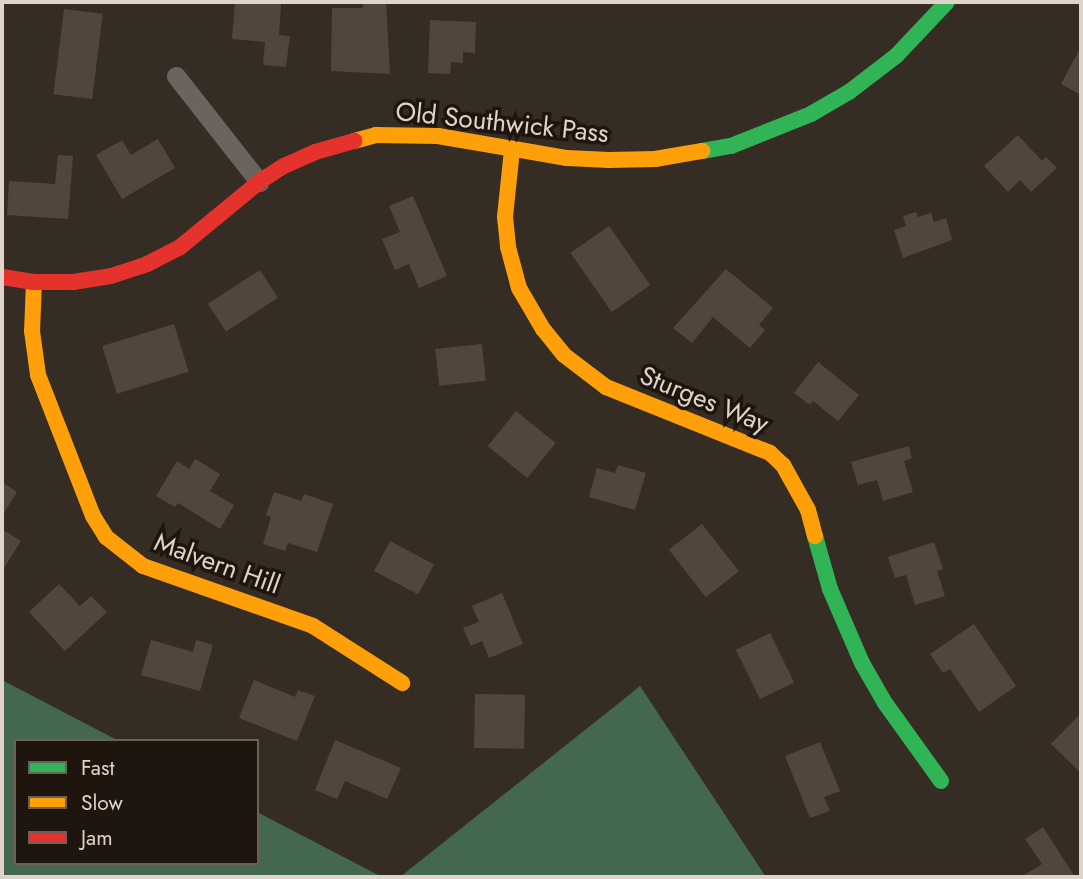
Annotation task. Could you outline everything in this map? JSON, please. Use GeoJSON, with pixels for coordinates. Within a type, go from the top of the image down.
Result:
{"type":"FeatureCollection","features":[{"type":"Feature","properties":{"kind":"street","name":"Old Southwick Pass"},"geometry":{"type":"LineString","coordinates":[[2,277],[34,282],[73,282],[111,276],[147,264],[179,248],[259,182],[314,152],[376,135],[435,136],[512,150],[609,160],[655,159],[731,146],[811,114],[849,92],[896,56],[947,2]]}},
{"type":"Feature","properties":{"kind":"street"},"geometry":{"type":"LineString","coordinates":[[176,76],[259,182]]}},
{"type":"Feature","properties":{"kind":"street","name":"Sturges Way"},"geometry":{"type":"LineString","coordinates":[[512,150],[505,217],[508,247],[519,288],[543,329],[564,355],[606,387],[739,438],[770,453],[783,465],[808,510],[830,589],[862,663],[885,703],[941,781]]}},
{"type":"Feature","properties":{"kind":"street","name":"Malvern Hill"},"geometry":{"type":"LineString","coordinates":[[34,282],[32,331],[38,375],[93,516],[106,537],[125,555],[143,566],[313,626],[402,683]]}},
{"type":"Feature","properties":{"kind":"green space"},"geometry":{"type":"Polygon","coordinates":[[[2,680],[115,739],[14,739],[14,865],[259,865],[259,813],[382,877],[2,877],[2,680]]]}},
{"type":"Feature","properties":{"kind":"green space"},"geometry":{"type":"Polygon","coordinates":[[[640,686],[766,877],[400,877],[629,695],[640,686]]]}},
{"type":"Feature","properties":{"kind":"building"},"geometry":{"type":"Polygon","coordinates":[[[235,2],[281,4],[279,35],[290,36],[286,67],[263,65],[265,42],[232,39],[235,2]]]}},
{"type":"Feature","properties":{"kind":"building"},"geometry":{"type":"Polygon","coordinates":[[[363,2],[386,2],[390,74],[331,71],[332,8],[363,8],[363,2]]]}},
{"type":"Feature","properties":{"kind":"building"},"geometry":{"type":"Polygon","coordinates":[[[64,9],[103,14],[92,99],[54,94],[64,9]]]}},
{"type":"Feature","properties":{"kind":"building"},"geometry":{"type":"Polygon","coordinates":[[[430,20],[476,22],[475,53],[463,52],[463,63],[451,62],[450,74],[428,73],[430,20]]]}},
{"type":"Feature","properties":{"kind":"building"},"geometry":{"type":"Polygon","coordinates":[[[1081,47],[1081,95],[1061,84],[1081,47]]]}},
{"type":"Feature","properties":{"kind":"building"},"geometry":{"type":"Polygon","coordinates":[[[1018,135],[1042,161],[1046,157],[1057,168],[1031,192],[1020,180],[1008,192],[984,166],[1018,135]]]}},
{"type":"Feature","properties":{"kind":"building"},"geometry":{"type":"Polygon","coordinates":[[[158,139],[175,168],[122,199],[96,155],[122,140],[131,155],[158,139]]]}},
{"type":"Feature","properties":{"kind":"building"},"geometry":{"type":"Polygon","coordinates":[[[58,155],[73,156],[68,219],[7,215],[9,181],[55,184],[58,155]]]}},
{"type":"Feature","properties":{"kind":"building"},"geometry":{"type":"Polygon","coordinates":[[[413,196],[447,276],[419,288],[409,264],[395,270],[382,239],[400,232],[389,206],[413,196]]]}},
{"type":"Feature","properties":{"kind":"building"},"geometry":{"type":"Polygon","coordinates":[[[916,212],[918,217],[931,213],[934,222],[946,218],[952,240],[903,258],[894,230],[906,226],[903,216],[916,212]]]}},
{"type":"Feature","properties":{"kind":"building"},"geometry":{"type":"Polygon","coordinates":[[[609,226],[650,285],[612,312],[570,253],[609,226]]]}},
{"type":"Feature","properties":{"kind":"building"},"geometry":{"type":"Polygon","coordinates":[[[726,269],[773,308],[759,325],[765,330],[750,348],[713,317],[692,343],[673,328],[726,269]]]}},
{"type":"Feature","properties":{"kind":"building"},"geometry":{"type":"Polygon","coordinates":[[[260,270],[278,298],[226,331],[208,304],[260,270]]]}},
{"type":"Feature","properties":{"kind":"building"},"geometry":{"type":"Polygon","coordinates":[[[174,324],[189,372],[117,394],[102,346],[174,324]]]}},
{"type":"Feature","properties":{"kind":"building"},"geometry":{"type":"Polygon","coordinates":[[[482,344],[486,381],[439,386],[435,349],[482,344]]]}},
{"type":"Feature","properties":{"kind":"building"},"geometry":{"type":"Polygon","coordinates":[[[818,362],[859,395],[838,421],[813,401],[810,405],[794,393],[818,362]]]}},
{"type":"Feature","properties":{"kind":"building"},"geometry":{"type":"Polygon","coordinates":[[[516,411],[556,443],[527,478],[488,446],[516,411]]]}},
{"type":"Feature","properties":{"kind":"building"},"geometry":{"type":"Polygon","coordinates":[[[909,446],[912,458],[904,461],[913,492],[883,501],[877,480],[858,485],[851,462],[909,446]]]}},
{"type":"Feature","properties":{"kind":"building"},"geometry":{"type":"Polygon","coordinates":[[[195,459],[220,474],[210,491],[234,505],[220,529],[178,503],[175,507],[156,496],[177,461],[189,469],[195,459]]]}},
{"type":"Feature","properties":{"kind":"building"},"geometry":{"type":"Polygon","coordinates":[[[618,465],[646,473],[635,510],[589,497],[597,468],[615,473],[618,465]]]}},
{"type":"Feature","properties":{"kind":"building"},"geometry":{"type":"Polygon","coordinates":[[[2,482],[17,492],[2,516],[2,482]]]}},
{"type":"Feature","properties":{"kind":"building"},"geometry":{"type":"Polygon","coordinates":[[[274,492],[301,501],[304,494],[333,504],[317,552],[288,543],[285,551],[263,544],[271,517],[266,515],[274,492]]]}},
{"type":"Feature","properties":{"kind":"building"},"geometry":{"type":"Polygon","coordinates":[[[702,524],[739,571],[706,597],[669,550],[702,524]]]}},
{"type":"Feature","properties":{"kind":"building"},"geometry":{"type":"Polygon","coordinates":[[[2,529],[21,541],[2,571],[2,529]]]}},
{"type":"Feature","properties":{"kind":"building"},"geometry":{"type":"Polygon","coordinates":[[[390,541],[434,564],[418,594],[374,571],[390,541]]]}},
{"type":"Feature","properties":{"kind":"building"},"geometry":{"type":"Polygon","coordinates":[[[934,542],[943,569],[937,571],[945,596],[915,605],[906,575],[895,578],[888,557],[934,542]]]}},
{"type":"Feature","properties":{"kind":"building"},"geometry":{"type":"Polygon","coordinates":[[[59,584],[80,606],[91,596],[107,612],[65,651],[29,612],[59,584]]]}},
{"type":"Feature","properties":{"kind":"building"},"geometry":{"type":"Polygon","coordinates":[[[502,593],[523,644],[489,658],[482,641],[471,646],[463,628],[479,622],[472,606],[502,593]]]}},
{"type":"Feature","properties":{"kind":"building"},"geometry":{"type":"Polygon","coordinates":[[[974,624],[1016,686],[979,712],[950,669],[943,673],[930,654],[974,624]]]}},
{"type":"Feature","properties":{"kind":"building"},"geometry":{"type":"Polygon","coordinates":[[[770,633],[794,682],[760,699],[736,650],[770,633]]]}},
{"type":"Feature","properties":{"kind":"building"},"geometry":{"type":"Polygon","coordinates":[[[151,640],[193,652],[196,640],[213,645],[200,691],[141,675],[151,640]]]}},
{"type":"Feature","properties":{"kind":"building"},"geometry":{"type":"Polygon","coordinates":[[[254,680],[295,697],[298,690],[315,696],[297,741],[239,718],[254,680]]]}},
{"type":"Feature","properties":{"kind":"building"},"geometry":{"type":"Polygon","coordinates":[[[475,694],[525,695],[524,749],[474,748],[475,694]]]}},
{"type":"Feature","properties":{"kind":"building"},"geometry":{"type":"Polygon","coordinates":[[[1081,713],[1081,773],[1051,744],[1081,713]]]}},
{"type":"Feature","properties":{"kind":"building"},"geometry":{"type":"Polygon","coordinates":[[[335,740],[401,768],[387,799],[345,781],[337,799],[315,790],[335,740]]]}},
{"type":"Feature","properties":{"kind":"building"},"geometry":{"type":"Polygon","coordinates":[[[820,742],[840,791],[824,797],[830,811],[810,818],[785,756],[820,742]]]}},
{"type":"Feature","properties":{"kind":"building"},"geometry":{"type":"Polygon","coordinates":[[[1043,827],[1075,877],[1021,877],[1042,864],[1025,839],[1043,827]]]}},
{"type":"Feature","properties":{"kind":"traffic: fast"},"geometry":{"type":"LineString","coordinates":[[702,151],[731,146],[811,114],[849,92],[896,56],[947,2]]}},
{"type":"Feature","properties":{"kind":"traffic: fast"},"geometry":{"type":"LineString","coordinates":[[815,536],[830,589],[862,663],[885,703],[941,781]]}},
{"type":"Feature","properties":{"kind":"traffic: slow"},"geometry":{"type":"LineString","coordinates":[[354,141],[376,135],[438,136],[567,158],[609,160],[655,159],[702,151]]}},
{"type":"Feature","properties":{"kind":"traffic: slow"},"geometry":{"type":"LineString","coordinates":[[512,150],[505,217],[508,247],[519,288],[543,329],[564,355],[606,387],[770,453],[783,465],[808,510],[815,536]]}},
{"type":"Feature","properties":{"kind":"traffic: slow"},"geometry":{"type":"LineString","coordinates":[[34,282],[32,331],[38,375],[93,516],[106,537],[143,566],[313,626],[402,683]]}},
{"type":"Feature","properties":{"kind":"traffic: jam"},"geometry":{"type":"LineString","coordinates":[[2,277],[34,282],[73,282],[111,276],[147,264],[179,248],[259,182],[284,166],[315,152],[354,141]]}}]}
